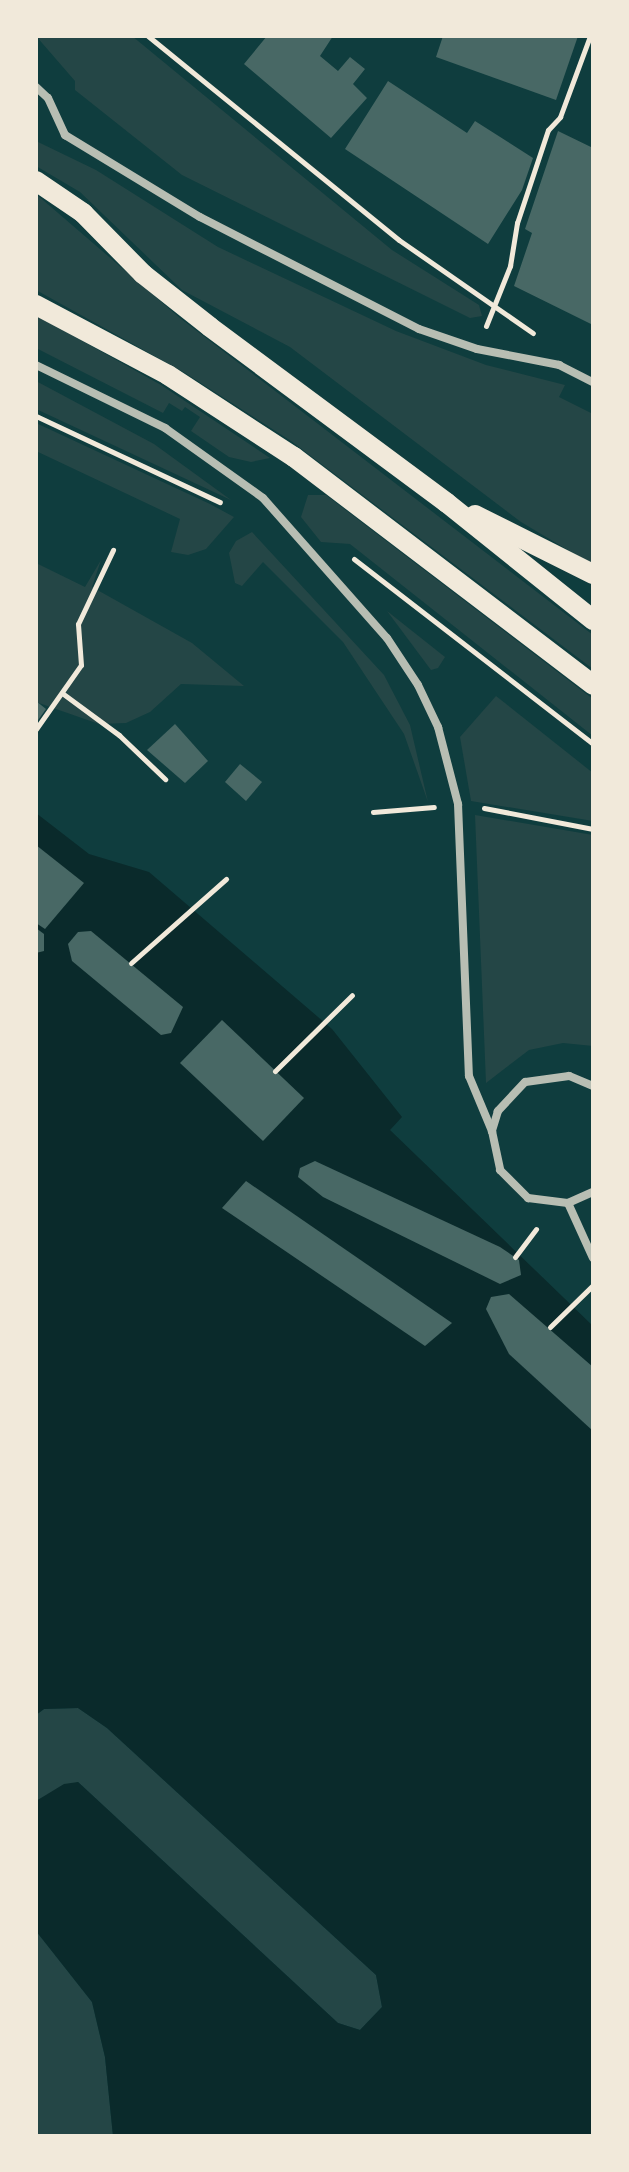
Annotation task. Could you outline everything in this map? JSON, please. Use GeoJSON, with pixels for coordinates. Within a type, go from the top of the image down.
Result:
{"type":"FeatureCollection","features":[{"type":"Feature","properties":{"kind":"main road"},"geometry":{"type":"LineString","coordinates":[[36,181],[83,213],[143,274],[210,327],[447,503],[593,620]]}},
{"type":"Feature","properties":{"kind":"main road"},"geometry":{"type":"LineString","coordinates":[[36,305],[168,375],[294,457],[593,685]]}},
{"type":"Feature","properties":{"kind":"main road"},"geometry":{"type":"LineString","coordinates":[[447,503],[593,574]]}},
{"type":"Feature","properties":{"kind":"street"},"geometry":{"type":"LineString","coordinates":[[36,87],[48,98],[65,135],[246,241],[419,329],[477,349],[559,365],[593,382]]}},
{"type":"Feature","properties":{"kind":"street"},"geometry":{"type":"LineString","coordinates":[[36,365],[165,428],[263,498],[315,551],[387,638],[418,685],[438,727],[458,804],[469,1076],[492,1131],[496,1160],[512,1186],[528,1198],[568,1203],[593,1192]]}},
{"type":"Feature","properties":{"kind":"street"},"geometry":{"type":"LineString","coordinates":[[492,1131],[498,1111],[525,1082],[569,1076],[593,1086]]}},
{"type":"Feature","properties":{"kind":"street"},"geometry":{"type":"LineString","coordinates":[[568,1203],[593,1258]]}},
{"type":"Feature","properties":{"kind":"path"},"geometry":{"type":"LineString","coordinates":[[148,36],[399,240],[534,333],[559,365]]}},
{"type":"Feature","properties":{"kind":"path"},"geometry":{"type":"LineString","coordinates":[[477,349],[494,307],[548,130],[560,117],[590,36]]}},
{"type":"Feature","properties":{"kind":"path"},"geometry":{"type":"LineString","coordinates":[[36,416],[232,508]]}},
{"type":"Feature","properties":{"kind":"path"},"geometry":{"type":"LineString","coordinates":[[36,729],[81,665],[78,624],[113,550]]}},
{"type":"Feature","properties":{"kind":"path"},"geometry":{"type":"LineString","coordinates":[[315,551],[349,554],[593,744]]}},
{"type":"Feature","properties":{"kind":"path"},"geometry":{"type":"LineString","coordinates":[[62,693],[119,735],[165,779]]}},
{"type":"Feature","properties":{"kind":"path"},"geometry":{"type":"LineString","coordinates":[[373,812],[458,804],[593,829]]}},
{"type":"Feature","properties":{"kind":"path"},"geometry":{"type":"LineString","coordinates":[[131,963],[226,879]]}},
{"type":"Feature","properties":{"kind":"path"},"geometry":{"type":"LineString","coordinates":[[275,1071],[352,995]]}},
{"type":"Feature","properties":{"kind":"path"},"geometry":{"type":"LineString","coordinates":[[515,1257],[536,1229]]}},
{"type":"Feature","properties":{"kind":"path"},"geometry":{"type":"LineString","coordinates":[[550,1327],[593,1285]]}},
{"type":"Feature","properties":{"kind":"shaded area"},"geometry":{"type":"Polygon","coordinates":[[[36,36],[132,36],[392,250],[479,305],[482,316],[470,318],[182,175],[75,90],[75,81],[36,36]]]}},
{"type":"Feature","properties":{"kind":"shaded area"},"geometry":{"type":"Polygon","coordinates":[[[36,141],[96,170],[218,247],[396,331],[486,365],[565,385],[559,397],[593,414],[593,565],[521,522],[290,347],[182,290],[80,192],[36,166],[36,141]]]}},
{"type":"Feature","properties":{"kind":"shaded area"},"geometry":{"type":"Polygon","coordinates":[[[36,194],[180,318],[593,635],[593,669],[291,441],[185,373],[36,290],[36,194]]]}},
{"type":"Feature","properties":{"kind":"shaded area"},"geometry":{"type":"Polygon","coordinates":[[[36,315],[161,385],[270,458],[251,462],[229,457],[191,431],[200,417],[185,407],[182,411],[169,403],[163,413],[36,348],[36,315]]]}},
{"type":"Feature","properties":{"kind":"shaded area"},"geometry":{"type":"Polygon","coordinates":[[[36,381],[154,444],[231,500],[36,409],[36,381]]]}},
{"type":"Feature","properties":{"kind":"shaded area"},"geometry":{"type":"Polygon","coordinates":[[[36,423],[234,517],[206,549],[188,555],[171,552],[180,519],[36,451],[36,423]]]}},
{"type":"Feature","properties":{"kind":"shaded area"},"geometry":{"type":"Polygon","coordinates":[[[308,495],[326,495],[593,699],[593,736],[350,544],[321,542],[301,517],[308,495]]]}},
{"type":"Feature","properties":{"kind":"shaded area"},"geometry":{"type":"Polygon","coordinates":[[[252,532],[384,675],[410,725],[428,802],[404,734],[343,642],[263,562],[242,586],[235,583],[229,553],[236,541],[252,532]]]}},
{"type":"Feature","properties":{"kind":"shaded area"},"geometry":{"type":"Polygon","coordinates":[[[101,560],[92,587],[192,643],[244,686],[181,684],[150,712],[126,723],[99,724],[36,702],[36,563],[85,587],[101,560]]]}},
{"type":"Feature","properties":{"kind":"shaded area"},"geometry":{"type":"Polygon","coordinates":[[[387,611],[445,657],[438,668],[431,670],[387,611]]]}},
{"type":"Feature","properties":{"kind":"shaded area"},"geometry":{"type":"Polygon","coordinates":[[[496,696],[593,773],[593,821],[471,801],[460,737],[496,696]]]}},
{"type":"Feature","properties":{"kind":"shaded area"},"geometry":{"type":"Polygon","coordinates":[[[36,813],[89,854],[149,872],[332,1029],[402,1117],[390,1130],[593,1326],[593,2136],[113,2136],[105,2057],[92,2002],[36,1931],[36,1801],[64,1784],[78,1782],[338,2023],[360,2030],[382,2007],[376,1975],[107,1728],[78,1708],[44,1709],[36,1715],[36,813]]]}},
{"type":"Feature","properties":{"kind":"shaded area"},"geometry":{"type":"Polygon","coordinates":[[[475,815],[593,835],[593,1046],[563,1043],[529,1050],[486,1083],[475,815]]]}},
{"type":"Feature","properties":{"kind":"shaded area"},"geometry":{"type":"Polygon","coordinates":[[[78,1708],[107,1728],[376,1975],[382,2007],[360,2030],[338,2023],[78,1782],[36,1801],[36,1715],[44,1709],[78,1708]]]}},
{"type":"Feature","properties":{"kind":"shaded area"},"geometry":{"type":"Polygon","coordinates":[[[36,1931],[92,2002],[105,2057],[113,2136],[36,2136],[36,1931]]]}},
{"type":"Feature","properties":{"kind":"building"},"geometry":{"type":"Polygon","coordinates":[[[267,36],[333,36],[320,56],[338,71],[350,57],[365,69],[353,84],[367,98],[331,138],[244,64],[267,36]]]}},
{"type":"Feature","properties":{"kind":"building"},"geometry":{"type":"Polygon","coordinates":[[[443,36],[578,36],[556,100],[436,57],[443,36]]]}},
{"type":"Feature","properties":{"kind":"building"},"geometry":{"type":"Polygon","coordinates":[[[388,81],[467,133],[475,121],[533,158],[522,190],[488,244],[345,149],[388,81]]]}},
{"type":"Feature","properties":{"kind":"building"},"geometry":{"type":"Polygon","coordinates":[[[558,131],[593,148],[593,325],[514,286],[532,233],[525,229],[558,131]]]}},
{"type":"Feature","properties":{"kind":"building"},"geometry":{"type":"Polygon","coordinates":[[[36,701],[46,709],[36,723],[36,701]]]}},
{"type":"Feature","properties":{"kind":"building"},"geometry":{"type":"Polygon","coordinates":[[[175,724],[208,761],[185,783],[147,750],[175,724]]]}},
{"type":"Feature","properties":{"kind":"building"},"geometry":{"type":"Polygon","coordinates":[[[240,764],[262,782],[246,801],[225,782],[240,764]]]}},
{"type":"Feature","properties":{"kind":"building"},"geometry":{"type":"Polygon","coordinates":[[[36,845],[84,883],[45,929],[36,923],[36,845]]]}},
{"type":"Feature","properties":{"kind":"building"},"geometry":{"type":"Polygon","coordinates":[[[36,928],[44,934],[44,951],[36,953],[36,928]]]}},
{"type":"Feature","properties":{"kind":"building"},"geometry":{"type":"Polygon","coordinates":[[[91,931],[183,1007],[171,1033],[161,1035],[72,961],[68,944],[78,932],[91,931]]]}},
{"type":"Feature","properties":{"kind":"building"},"geometry":{"type":"Polygon","coordinates":[[[222,1020],[304,1098],[263,1141],[180,1063],[222,1020]]]}},
{"type":"Feature","properties":{"kind":"building"},"geometry":{"type":"Polygon","coordinates":[[[315,1161],[500,1247],[519,1260],[521,1275],[500,1284],[323,1197],[298,1177],[300,1168],[315,1161]]]}},
{"type":"Feature","properties":{"kind":"building"},"geometry":{"type":"Polygon","coordinates":[[[246,1181],[452,1323],[425,1346],[222,1208],[246,1181]]]}},
{"type":"Feature","properties":{"kind":"building"},"geometry":{"type":"Polygon","coordinates":[[[509,1294],[593,1367],[593,1431],[509,1354],[486,1309],[491,1297],[509,1294]]]}}]}
